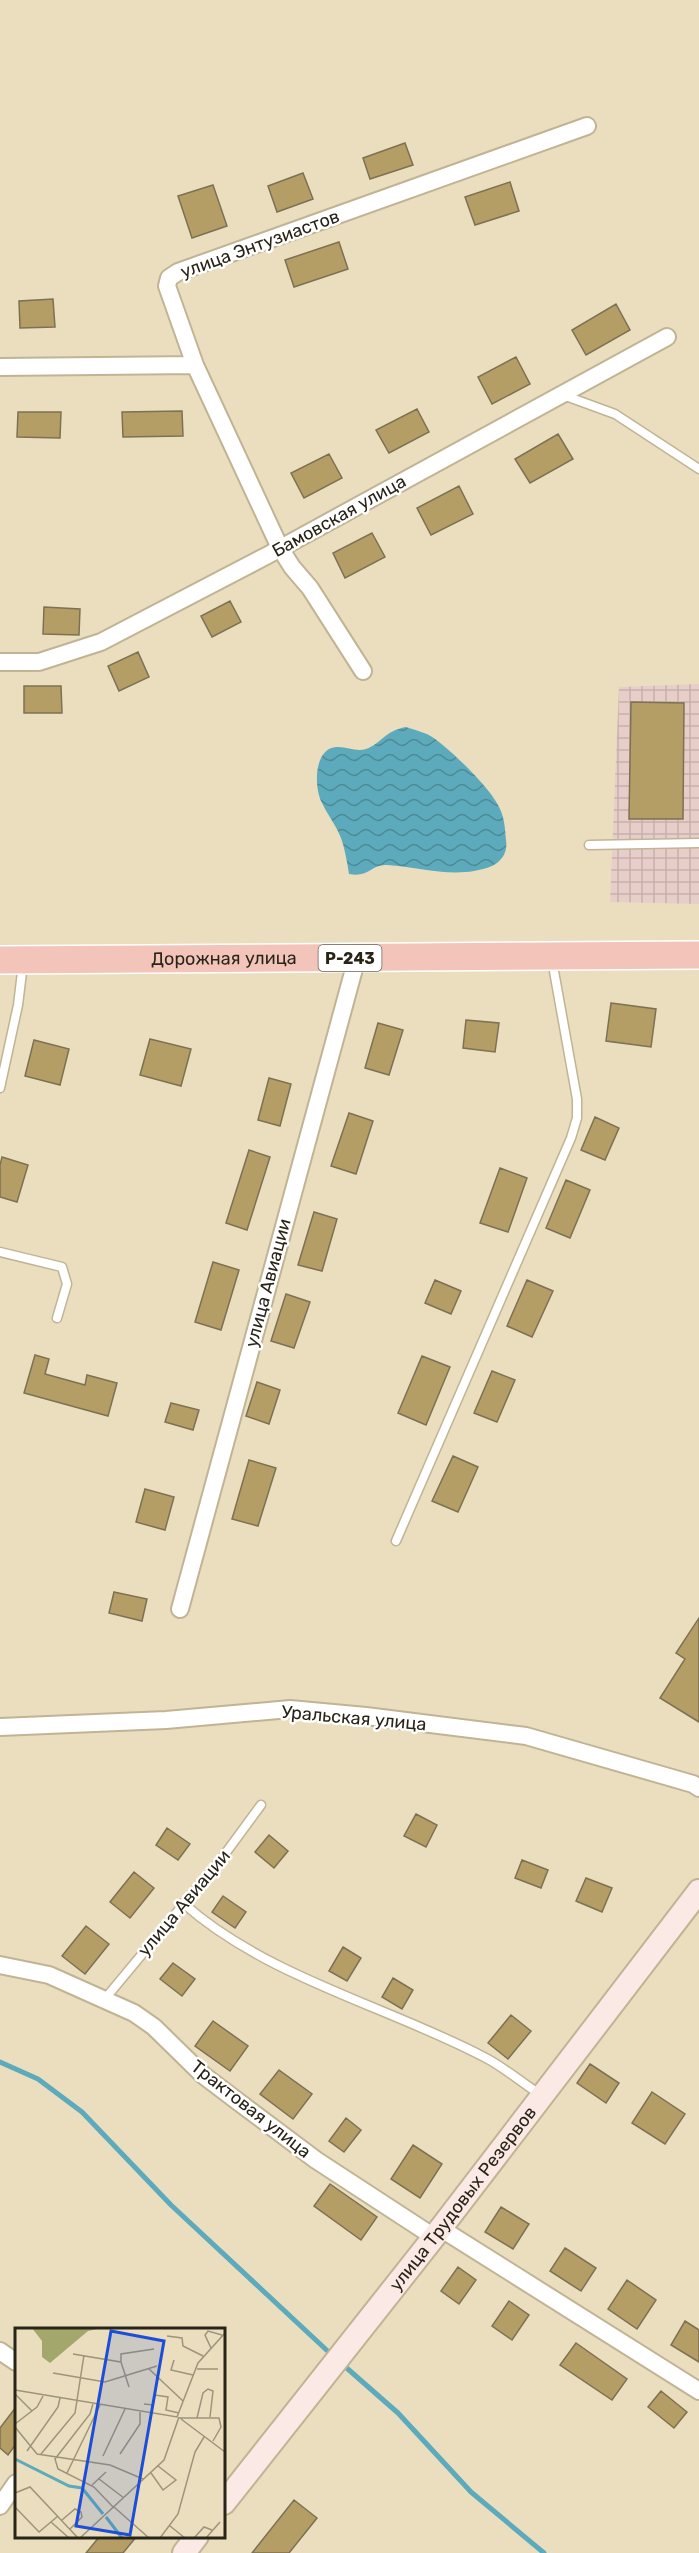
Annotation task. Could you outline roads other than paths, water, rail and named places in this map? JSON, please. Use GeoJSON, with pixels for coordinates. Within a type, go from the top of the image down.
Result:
{"type":"FeatureCollection","features":[{"type":"Feature","properties":{"kind":"highway","name":"Дорожная улица"},"geometry":{"type":"LineString","coordinates":[[12,960],[699,955]]}},
{"type":"Feature","properties":{"kind":"main road","name":"улица Трудовых Резервов"},"geometry":{"type":"LineString","coordinates":[[225,2502],[437,2233],[699,1891]]}},
{"type":"Feature","properties":{"kind":"street","name":"улица Энтузиастов"},"geometry":{"type":"LineString","coordinates":[[195,364],[167,286],[169,278],[178,272],[587,126]]}},
{"type":"Feature","properties":{"kind":"street","name":"Бамовская улица"},"geometry":{"type":"LineString","coordinates":[[0,662],[39,662],[101,642],[280,548],[667,337]]}},
{"type":"Feature","properties":{"kind":"street"},"geometry":{"type":"LineString","coordinates":[[0,367],[195,364],[280,548],[310,588],[363,671]]}},
{"type":"Feature","properties":{"kind":"street","name":"улица Авиации"},"geometry":{"type":"LineString","coordinates":[[180,1609],[357,958]]}},
{"type":"Feature","properties":{"kind":"street","name":"Уральская улица"},"geometry":{"type":"LineString","coordinates":[[0,1727],[166,1720],[290,1709],[526,1736],[693,1784],[699,1788]]}},
{"type":"Feature","properties":{"kind":"street","name":"Трактовая улица"},"geometry":{"type":"LineString","coordinates":[[0,1965],[49,1975],[141,2017],[203,2075],[316,2160],[699,2391]]}},
{"type":"Feature","properties":{"kind":"street"},"geometry":{"type":"LineString","coordinates":[[0,2351],[15,2361]]}},
{"type":"Feature","properties":{"kind":"street"},"geometry":{"type":"LineString","coordinates":[[0,2506],[15,2484]]}},
{"type":"Feature","properties":{"kind":"lane"},"geometry":{"type":"LineString","coordinates":[[560,394],[615,414],[699,469]]}},
{"type":"Feature","properties":{"kind":"lane"},"geometry":{"type":"LineString","coordinates":[[590,845],[699,843]]}},
{"type":"Feature","properties":{"kind":"lane"},"geometry":{"type":"LineString","coordinates":[[396,1541],[561,1160],[577,1118],[574,1078],[552,957]]}},
{"type":"Feature","properties":{"kind":"lane"},"geometry":{"type":"LineString","coordinates":[[0,1088],[18,1005],[12,960]]}},
{"type":"Feature","properties":{"kind":"lane"},"geometry":{"type":"LineString","coordinates":[[0,1252],[62,1267],[67,1284],[57,1318]]}},
{"type":"Feature","properties":{"kind":"lane","name":"улица Авиации"},"geometry":{"type":"LineString","coordinates":[[104,2000],[222,1858],[261,1805]]}},
{"type":"Feature","properties":{"kind":"lane"},"geometry":{"type":"LineString","coordinates":[[183,1903],[226,1937],[293,1971],[486,2058],[542,2096]]}},
{"type":"Feature","properties":{"kind":"water"},"geometry":{"type":"Polygon","coordinates":[[[406,727],[427,734],[446,748],[496,801],[503,817],[506,848],[496,864],[466,872],[440,872],[382,865],[366,873],[349,874],[341,838],[319,795],[318,766],[324,753],[329,749],[343,747],[366,749],[393,731],[406,727]]]}},
{"type":"Feature","properties":{"kind":"waterway"},"geometry":{"type":"LineString","coordinates":[[0,2062],[38,2079],[82,2112],[171,2205],[334,2357]]}},
{"type":"Feature","properties":{"kind":"waterway"},"geometry":{"type":"LineString","coordinates":[[341,2363],[398,2413],[471,2492],[544,2553]]}}]}
